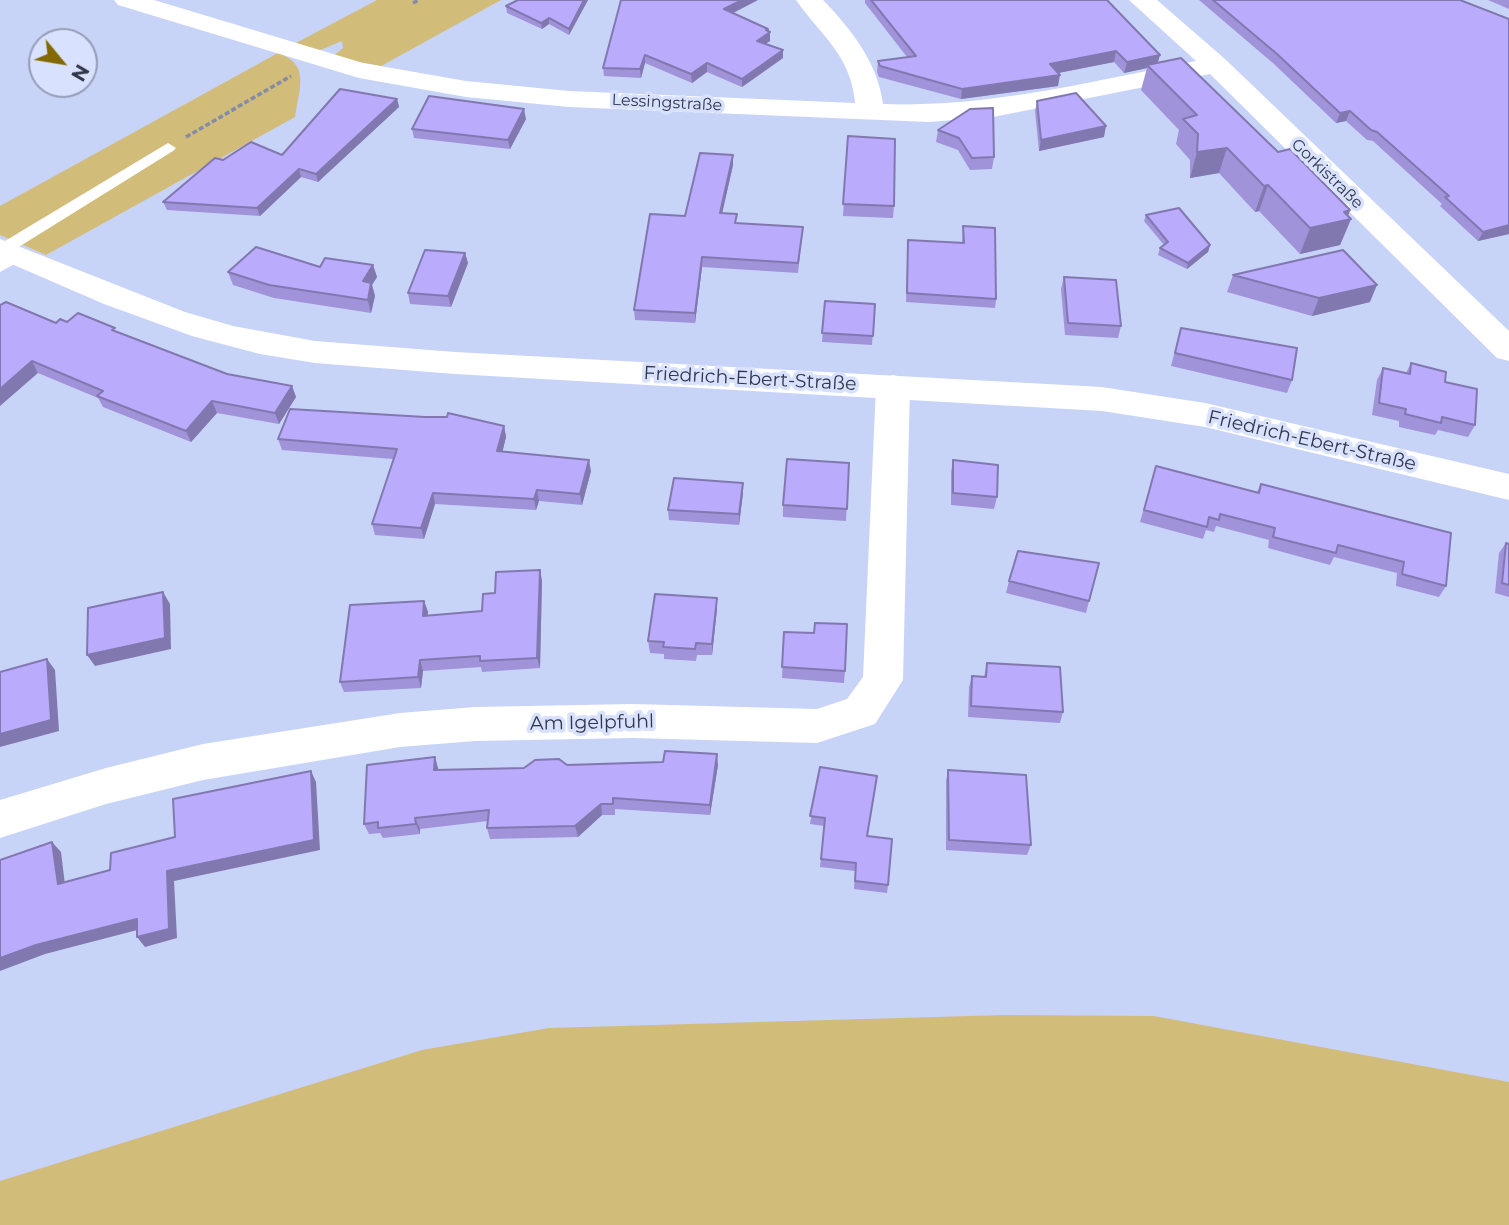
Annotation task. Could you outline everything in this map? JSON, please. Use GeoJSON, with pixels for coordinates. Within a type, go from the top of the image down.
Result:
{"type":"FeatureCollection","features":[{"type":"Feature","properties":{"kind":"street","name":"Lessingstraße"},"geometry":{"type":"LineString","coordinates":[[127,0],[359,70],[421,82],[504,93],[929,114],[993,110],[1216,65]]}},
{"type":"Feature","properties":{"kind":"street"},"geometry":{"type":"LineString","coordinates":[[809,0],[841,33],[862,71],[869,91],[870,113]]}},
{"type":"Feature","properties":{"kind":"street","name":"Gorkistraße"},"geometry":{"type":"LineString","coordinates":[[1142,0],[1216,65],[1509,350]]}},
{"type":"Feature","properties":{"kind":"street","name":"Friedrich-Ebert-Straße"},"geometry":{"type":"LineString","coordinates":[[5,255],[193,326],[277,346],[365,357],[455,363],[1102,399],[1205,415],[1509,487]]}},
{"type":"Feature","properties":{"kind":"street","name":"Am Igelpfuhl"},"geometry":{"type":"LineString","coordinates":[[0,819],[106,786],[203,762],[400,730],[475,724],[632,721],[817,726],[861,712],[883,680],[893,387]]}},
{"type":"Feature","properties":{"kind":"lane"},"geometry":{"type":"LineString","coordinates":[[5,255],[167,148]]}},
{"type":"Feature","properties":{"kind":"path"},"geometry":{"type":"LineString","coordinates":[[413,3],[419,0]]}},
{"type":"Feature","properties":{"kind":"path"},"geometry":{"type":"LineString","coordinates":[[167,148],[320,59]]}},
{"type":"Feature","properties":{"kind":"shaded area"},"geometry":{"type":"Polygon","coordinates":[[[377,0],[501,0],[381,66],[332,57],[343,48],[342,41],[318,51],[294,44],[377,0]]]}},
{"type":"Feature","properties":{"kind":"shaded area"},"geometry":{"type":"Polygon","coordinates":[[[278,53],[295,64],[299,71],[300,87],[295,117],[46,255],[0,235],[0,206],[278,53]]]}},
{"type":"Feature","properties":{"kind":"shaded area"},"geometry":{"type":"Polygon","coordinates":[[[1005,1015],[1154,1016],[1509,1082],[1509,1225],[0,1225],[0,1181],[422,1050],[549,1028],[1005,1015]]]}},
{"type":"Feature","properties":{"kind":"building"},"geometry":{"type":"Polygon","coordinates":[[[518,0],[584,0],[569,29],[549,18],[541,23],[506,6],[518,0]]]}},
{"type":"Feature","properties":{"kind":"building"},"geometry":{"type":"Polygon","coordinates":[[[621,0],[742,0],[724,9],[768,29],[766,30],[770,32],[757,41],[783,50],[742,79],[707,63],[691,74],[645,55],[640,69],[603,68],[621,0]]]}},
{"type":"Feature","properties":{"kind":"building"},"geometry":{"type":"Polygon","coordinates":[[[871,0],[1107,0],[1160,55],[1127,62],[1116,51],[1050,64],[1060,75],[962,89],[880,66],[878,61],[916,56],[871,0]]]}},
{"type":"Feature","properties":{"kind":"building"},"geometry":{"type":"Polygon","coordinates":[[[1213,0],[1460,0],[1509,19],[1509,225],[1483,232],[1445,197],[1449,196],[1377,132],[1371,130],[1350,111],[1340,113],[1277,54],[1213,0]]]}},
{"type":"Feature","properties":{"kind":"building"},"geometry":{"type":"Polygon","coordinates":[[[1181,58],[1278,152],[1290,149],[1350,210],[1344,212],[1351,219],[1310,228],[1227,148],[1197,152],[1198,134],[1183,119],[1197,115],[1147,65],[1181,58]]]}},
{"type":"Feature","properties":{"kind":"building"},"geometry":{"type":"Polygon","coordinates":[[[340,89],[397,99],[316,174],[299,169],[257,208],[163,202],[215,158],[223,160],[251,142],[282,155],[340,89]]]}},
{"type":"Feature","properties":{"kind":"building"},"geometry":{"type":"Polygon","coordinates":[[[1076,93],[1106,126],[1041,140],[1037,101],[1076,93]]]}},
{"type":"Feature","properties":{"kind":"building"},"geometry":{"type":"Polygon","coordinates":[[[429,96],[524,109],[508,140],[412,129],[429,96]]]}},
{"type":"Feature","properties":{"kind":"building"},"geometry":{"type":"Polygon","coordinates":[[[993,108],[994,157],[972,158],[959,138],[938,130],[970,109],[993,108]]]}},
{"type":"Feature","properties":{"kind":"building"},"geometry":{"type":"Polygon","coordinates":[[[848,136],[895,139],[894,206],[843,204],[848,136]]]}},
{"type":"Feature","properties":{"kind":"building"},"geometry":{"type":"Polygon","coordinates":[[[700,153],[733,155],[720,213],[737,214],[735,223],[803,227],[798,263],[702,257],[695,313],[634,310],[650,214],[685,216],[700,153]]]}},
{"type":"Feature","properties":{"kind":"building"},"geometry":{"type":"Polygon","coordinates":[[[1179,208],[1210,245],[1188,263],[1160,248],[1168,242],[1146,215],[1179,208]]]}},
{"type":"Feature","properties":{"kind":"building"},"geometry":{"type":"Polygon","coordinates":[[[963,226],[995,228],[996,299],[907,293],[908,240],[964,243],[963,226]]]}},
{"type":"Feature","properties":{"kind":"building"},"geometry":{"type":"Polygon","coordinates":[[[256,247],[320,267],[325,258],[373,265],[363,281],[371,283],[368,300],[269,285],[228,272],[256,247]]]}},
{"type":"Feature","properties":{"kind":"building"},"geometry":{"type":"Polygon","coordinates":[[[425,250],[465,253],[448,296],[408,293],[425,250]]]}},
{"type":"Feature","properties":{"kind":"building"},"geometry":{"type":"Polygon","coordinates":[[[1343,250],[1377,285],[1319,298],[1233,275],[1343,250]]]}},
{"type":"Feature","properties":{"kind":"building"},"geometry":{"type":"Polygon","coordinates":[[[1064,277],[1116,280],[1121,326],[1068,323],[1064,277]]]}},
{"type":"Feature","properties":{"kind":"building"},"geometry":{"type":"Polygon","coordinates":[[[825,301],[875,304],[873,336],[822,333],[825,301]]]}},
{"type":"Feature","properties":{"kind":"building"},"geometry":{"type":"Polygon","coordinates":[[[6,302],[56,323],[60,319],[67,322],[78,313],[115,328],[112,330],[227,374],[292,386],[275,413],[212,401],[186,431],[97,396],[103,391],[32,361],[0,389],[0,305],[6,302]]]}},
{"type":"Feature","properties":{"kind":"building"},"geometry":{"type":"Polygon","coordinates":[[[1181,328],[1297,348],[1292,380],[1175,353],[1181,328]]]}},
{"type":"Feature","properties":{"kind":"building"},"geometry":{"type":"Polygon","coordinates":[[[1411,363],[1446,372],[1445,382],[1477,389],[1475,425],[1442,417],[1441,423],[1405,414],[1406,409],[1379,403],[1383,368],[1410,374],[1411,363]]]}},
{"type":"Feature","properties":{"kind":"building"},"geometry":{"type":"Polygon","coordinates":[[[290,409],[425,417],[447,417],[448,413],[504,426],[497,451],[589,460],[580,494],[537,490],[534,499],[433,493],[421,528],[372,524],[397,449],[278,439],[290,409]]]}},
{"type":"Feature","properties":{"kind":"building"},"geometry":{"type":"Polygon","coordinates":[[[787,459],[849,463],[847,509],[783,505],[787,459]]]}},
{"type":"Feature","properties":{"kind":"building"},"geometry":{"type":"Polygon","coordinates":[[[953,460],[998,465],[997,497],[953,493],[953,460]]]}},
{"type":"Feature","properties":{"kind":"building"},"geometry":{"type":"Polygon","coordinates":[[[1156,466],[1259,493],[1261,484],[1451,533],[1446,586],[1402,574],[1404,562],[1338,545],[1336,553],[1273,537],[1275,528],[1220,514],[1219,520],[1209,517],[1207,527],[1144,510],[1156,466]]]}},
{"type":"Feature","properties":{"kind":"building"},"geometry":{"type":"Polygon","coordinates":[[[674,478],[743,483],[739,514],[668,510],[674,478]]]}},
{"type":"Feature","properties":{"kind":"building"},"geometry":{"type":"Polygon","coordinates":[[[1506,543],[1509,544],[1509,585],[1502,583],[1506,543]]]}},
{"type":"Feature","properties":{"kind":"building"},"geometry":{"type":"Polygon","coordinates":[[[1018,551],[1099,563],[1089,601],[1009,581],[1018,551]]]}},
{"type":"Feature","properties":{"kind":"building"},"geometry":{"type":"Polygon","coordinates":[[[540,570],[537,658],[480,661],[480,656],[420,660],[418,677],[340,682],[350,605],[424,601],[423,616],[482,611],[483,594],[495,593],[496,572],[540,570]]]}},
{"type":"Feature","properties":{"kind":"building"},"geometry":{"type":"Polygon","coordinates":[[[163,592],[165,638],[87,655],[88,608],[163,592]]]}},
{"type":"Feature","properties":{"kind":"building"},"geometry":{"type":"Polygon","coordinates":[[[655,594],[717,598],[712,644],[696,643],[695,649],[663,647],[664,642],[648,641],[655,594]]]}},
{"type":"Feature","properties":{"kind":"building"},"geometry":{"type":"Polygon","coordinates":[[[815,623],[847,624],[845,671],[782,667],[784,632],[814,633],[815,623]]]}},
{"type":"Feature","properties":{"kind":"building"},"geometry":{"type":"Polygon","coordinates":[[[47,659],[51,720],[0,734],[0,672],[47,659]]]}},
{"type":"Feature","properties":{"kind":"building"},"geometry":{"type":"Polygon","coordinates":[[[987,663],[1060,667],[1063,712],[971,706],[972,676],[986,677],[987,663]]]}},
{"type":"Feature","properties":{"kind":"building"},"geometry":{"type":"Polygon","coordinates":[[[665,751],[717,754],[710,805],[613,798],[613,804],[601,804],[575,826],[487,828],[489,810],[415,818],[416,824],[378,828],[378,822],[364,824],[367,765],[435,757],[434,770],[524,768],[535,760],[559,759],[567,765],[663,762],[665,751]]]}},
{"type":"Feature","properties":{"kind":"building"},"geometry":{"type":"Polygon","coordinates":[[[820,767],[877,776],[867,836],[892,839],[888,885],[855,881],[856,863],[821,859],[825,818],[810,816],[820,767]]]}},
{"type":"Feature","properties":{"kind":"building"},"geometry":{"type":"Polygon","coordinates":[[[948,770],[1026,775],[1031,845],[949,840],[948,770]]]}},
{"type":"Feature","properties":{"kind":"building"},"geometry":{"type":"Polygon","coordinates":[[[311,771],[314,840],[167,871],[169,929],[137,937],[137,919],[36,945],[0,958],[0,860],[52,842],[58,884],[110,870],[111,853],[175,837],[173,799],[311,771]]]}}]}
